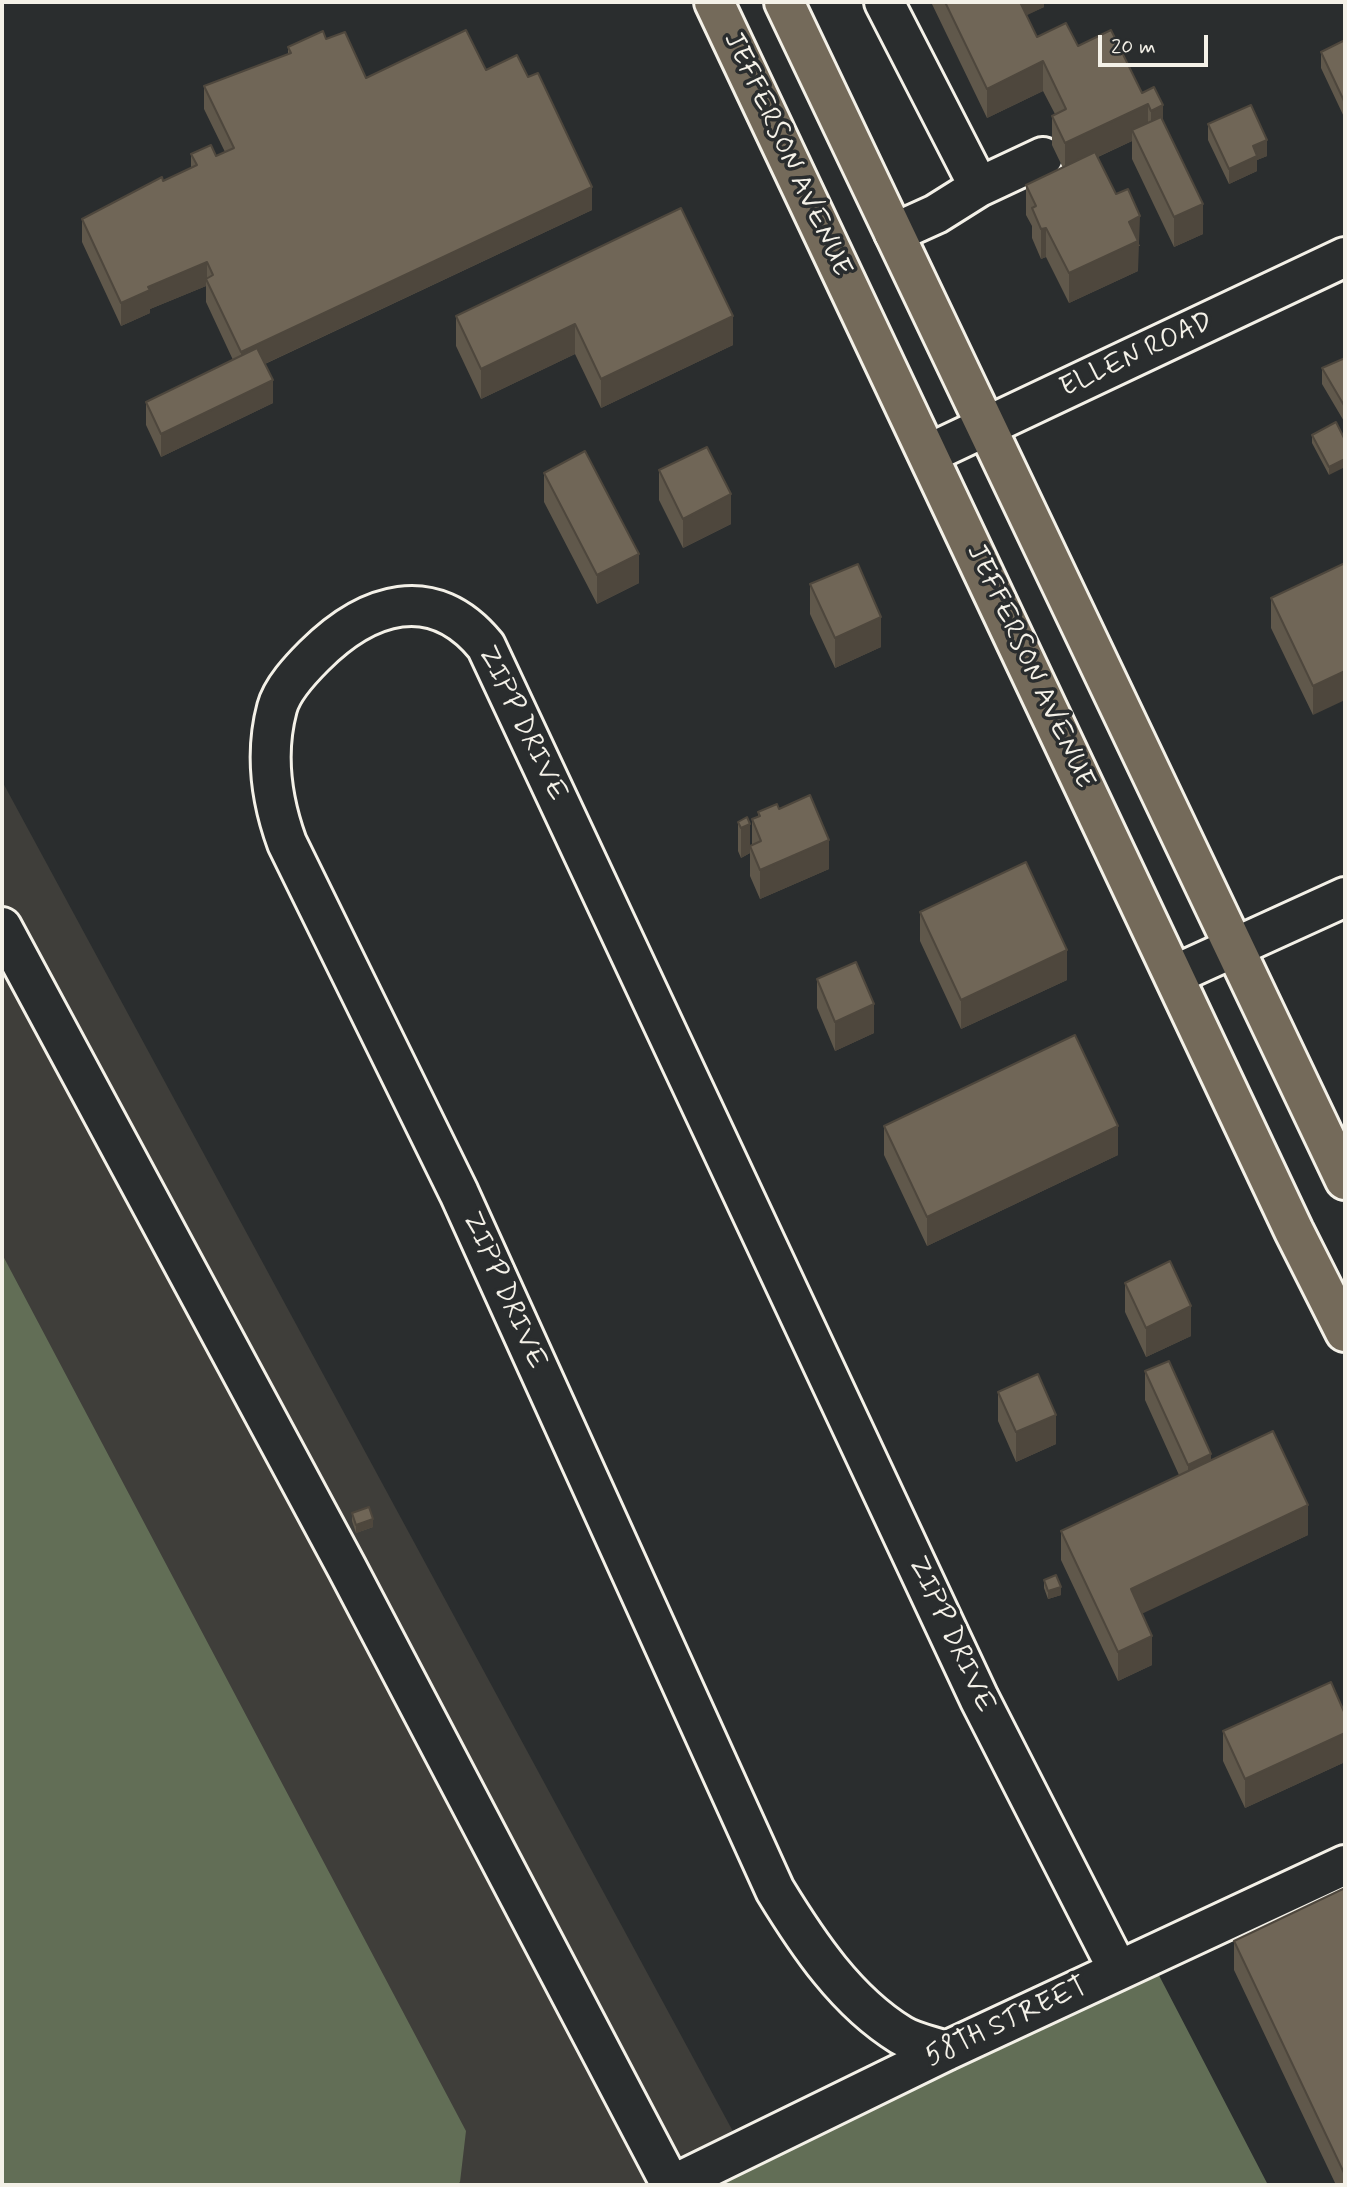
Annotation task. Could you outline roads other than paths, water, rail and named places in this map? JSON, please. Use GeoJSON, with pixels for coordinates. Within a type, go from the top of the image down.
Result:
{"type":"FeatureCollection","features":[{"type":"Feature","properties":{"kind":"main road","name":"JEFFERSON AVENUE"},"geometry":{"type":"LineString","coordinates":[[714,2],[1345,1332]]}},
{"type":"Feature","properties":{"kind":"main road"},"geometry":{"type":"LineString","coordinates":[[784,2],[1345,1180]]}},
{"type":"Feature","properties":{"kind":"street"},"geometry":{"type":"LineString","coordinates":[[884,2],[979,187]]}},
{"type":"Feature","properties":{"kind":"street"},"geometry":{"type":"LineString","coordinates":[[894,233],[936,214],[979,187],[1043,157]]}},
{"type":"Feature","properties":{"kind":"street","name":"ELLEN ROAD"},"geometry":{"type":"LineString","coordinates":[[929,454],[1345,257]]}},
{"type":"Feature","properties":{"kind":"street","name":"ZIPP DRIVE"},"geometry":{"type":"LineString","coordinates":[[946,2051],[903,2036],[847,1989],[807,1942],[775,1890],[458,1193],[287,843],[271,787],[270,746],[277,705],[301,669],[330,640],[366,617],[394,606],[422,605],[449,613],[472,629],[486,646],[979,1699],[1118,1970]]}},
{"type":"Feature","properties":{"kind":"street"},"geometry":{"type":"LineString","coordinates":[[1174,975],[1345,897]]}},
{"type":"Feature","properties":{"kind":"street"},"geometry":{"type":"LineString","coordinates":[[2,927],[348,1568],[672,2185]]}},
{"type":"Feature","properties":{"kind":"street","name":"58TH STREET"},"geometry":{"type":"LineString","coordinates":[[672,2185],[946,2051],[1345,1865]]}}]}
